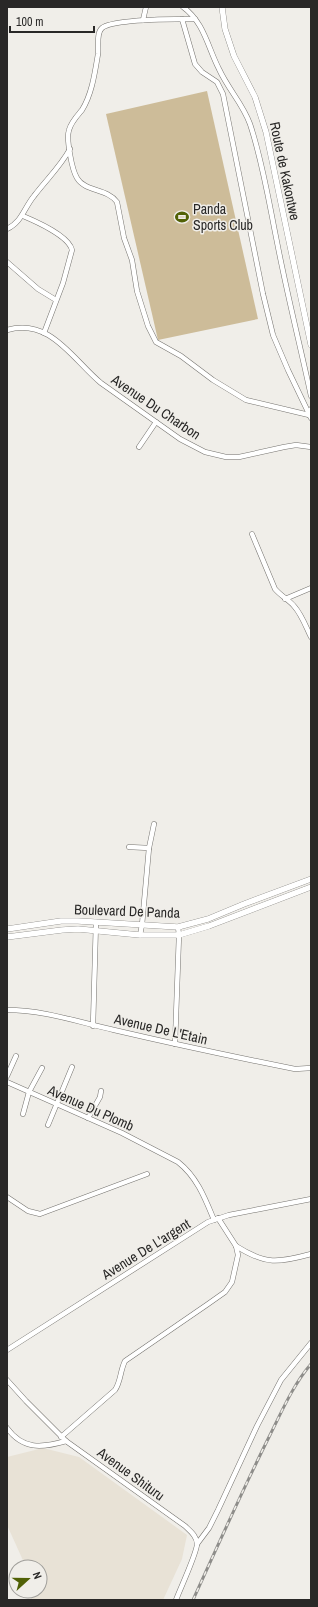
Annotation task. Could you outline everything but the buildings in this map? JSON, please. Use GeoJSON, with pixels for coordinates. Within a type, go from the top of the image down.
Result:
{"type":"FeatureCollection","features":[{"type":"Feature","properties":{"kind":"street"},"geometry":{"type":"LineString","coordinates":[[143,20],[146,7]]}},
{"type":"Feature","properties":{"kind":"street"},"geometry":{"type":"LineString","coordinates":[[183,7],[195,20],[205,36],[222,76],[242,106],[250,124],[260,158],[311,396]]}},
{"type":"Feature","properties":{"kind":"street","name":"Route de Kakontwe"},"geometry":{"type":"LineString","coordinates":[[222,7],[224,29],[234,56],[255,96],[266,132],[311,345]]}},
{"type":"Feature","properties":{"kind":"street"},"geometry":{"type":"LineString","coordinates":[[182,19],[195,64],[202,72],[217,82],[223,94],[261,287],[274,335],[288,370],[310,417]]}},
{"type":"Feature","properties":{"kind":"street"},"geometry":{"type":"LineString","coordinates":[[195,20],[143,20],[108,25],[101,29],[99,32],[97,60],[89,94],[82,109],[69,129],[70,150],[74,173],[79,181],[85,186],[106,193],[117,202],[124,238],[132,260],[137,291],[148,326],[156,342],[181,356],[213,380],[246,400],[310,417]]}},
{"type":"Feature","properties":{"kind":"street"},"geometry":{"type":"LineString","coordinates":[[7,229],[12,227],[22,216],[33,197],[59,167],[70,150]]}},
{"type":"Feature","properties":{"kind":"street"},"geometry":{"type":"LineString","coordinates":[[22,216],[53,232],[71,245],[70,256],[44,333]]}},
{"type":"Feature","properties":{"kind":"street"},"geometry":{"type":"LineString","coordinates":[[7,262],[38,288],[56,300]]}},
{"type":"Feature","properties":{"kind":"street","name":"Avenue Du Charbon"},"geometry":{"type":"LineString","coordinates":[[7,330],[22,327],[44,333],[73,354],[90,374],[101,384],[193,447],[216,456],[239,458],[296,445],[311,447]]}},
{"type":"Feature","properties":{"kind":"street"},"geometry":{"type":"LineString","coordinates":[[310,417],[311,409]]}},
{"type":"Feature","properties":{"kind":"street"},"geometry":{"type":"LineString","coordinates":[[139,447],[156,422]]}},
{"type":"Feature","properties":{"kind":"street"},"geometry":{"type":"LineString","coordinates":[[252,534],[275,589],[297,610],[311,638]]}},
{"type":"Feature","properties":{"kind":"street"},"geometry":{"type":"LineString","coordinates":[[285,599],[311,588]]}},
{"type":"Feature","properties":{"kind":"street"},"geometry":{"type":"LineString","coordinates":[[140,935],[154,824]]}},
{"type":"Feature","properties":{"kind":"street"},"geometry":{"type":"LineString","coordinates":[[130,847],[150,848]]}},
{"type":"Feature","properties":{"kind":"street","name":"Boulevard De Panda"},"geometry":{"type":"LineString","coordinates":[[9,929],[61,921],[178,927],[208,919],[311,879]]}},
{"type":"Feature","properties":{"kind":"street","name":"Boulevard De Panda"},"geometry":{"type":"LineString","coordinates":[[10,937],[62,930],[95,930],[140,935],[179,935],[209,926],[311,887]]}},
{"type":"Feature","properties":{"kind":"street"},"geometry":{"type":"LineString","coordinates":[[93,1026],[96,922]]}},
{"type":"Feature","properties":{"kind":"street"},"geometry":{"type":"LineString","coordinates":[[175,1044],[179,935],[178,927]]}},
{"type":"Feature","properties":{"kind":"street"},"geometry":{"type":"LineString","coordinates":[[9,929],[10,937]]}},
{"type":"Feature","properties":{"kind":"street","name":"Avenue De L'Etain"},"geometry":{"type":"LineString","coordinates":[[7,1010],[47,1013],[93,1026],[175,1044],[295,1069],[311,1068]]}},
{"type":"Feature","properties":{"kind":"street"},"geometry":{"type":"LineString","coordinates":[[7,1076],[16,1056]]}},
{"type":"Feature","properties":{"kind":"street"},"geometry":{"type":"LineString","coordinates":[[48,1125],[72,1067]]}},
{"type":"Feature","properties":{"kind":"street"},"geometry":{"type":"LineString","coordinates":[[23,1114],[29,1092],[42,1068]]}},
{"type":"Feature","properties":{"kind":"street","name":"Avenue Du Plomb"},"geometry":{"type":"LineString","coordinates":[[7,1082],[122,1133],[166,1155],[184,1167],[198,1185],[216,1219],[236,1246]]}},
{"type":"Feature","properties":{"kind":"street"},"geometry":{"type":"LineString","coordinates":[[88,1118],[100,1097],[101,1090]]}},
{"type":"Feature","properties":{"kind":"street"},"geometry":{"type":"LineString","coordinates":[[7,1197],[22,1208],[35,1214],[46,1212],[147,1174]]}},
{"type":"Feature","properties":{"kind":"street","name":"Avenue De L'argent"},"geometry":{"type":"LineString","coordinates":[[7,1350],[32,1336],[185,1236],[216,1219],[311,1199]]}},
{"type":"Feature","properties":{"kind":"street"},"geometry":{"type":"LineString","coordinates":[[236,1246],[248,1254],[268,1261],[282,1261],[311,1254]]}},
{"type":"Feature","properties":{"kind":"street"},"geometry":{"type":"LineString","coordinates":[[61,1437],[115,1390],[118,1385],[125,1361],[225,1292],[232,1282],[235,1272],[238,1255],[236,1246]]}},
{"type":"Feature","properties":{"kind":"street"},"geometry":{"type":"LineString","coordinates":[[176,1600],[197,1544],[209,1528],[257,1426],[281,1380],[311,1343]]}},
{"type":"Feature","properties":{"kind":"street","name":"Avenue Shituru"},"geometry":{"type":"LineString","coordinates":[[7,1380],[61,1437],[185,1526],[195,1537],[197,1544]]}},
{"type":"Feature","properties":{"kind":"street"},"geometry":{"type":"LineString","coordinates":[[7,1428],[20,1440],[32,1446],[49,1445],[66,1441]]}},
{"type":"Feature","properties":{"kind":"shaded area","name":"Panda Sports Club"},"geometry":{"type":"Polygon","coordinates":[[[207,91],[258,319],[158,340],[106,114],[207,91]]]}},
{"type":"Feature","properties":{"kind":"shaded area"},"geometry":{"type":"Polygon","coordinates":[[[43,1448],[79,1457],[187,1535],[182,1559],[163,1600],[31,1600],[48,1599],[48,1559],[22,1559],[7,1525],[7,1457],[43,1448]]]}},
{"type":"Feature","properties":{"kind":"railway"},"geometry":{"type":"LineString","coordinates":[[193,1600],[260,1455],[293,1389],[311,1364]]}},
{"type":"Feature","properties":{"kind":"place","name":"Panda Sports Club"},"geometry":{"type":"Point","coordinates":[182,217]}}]}
